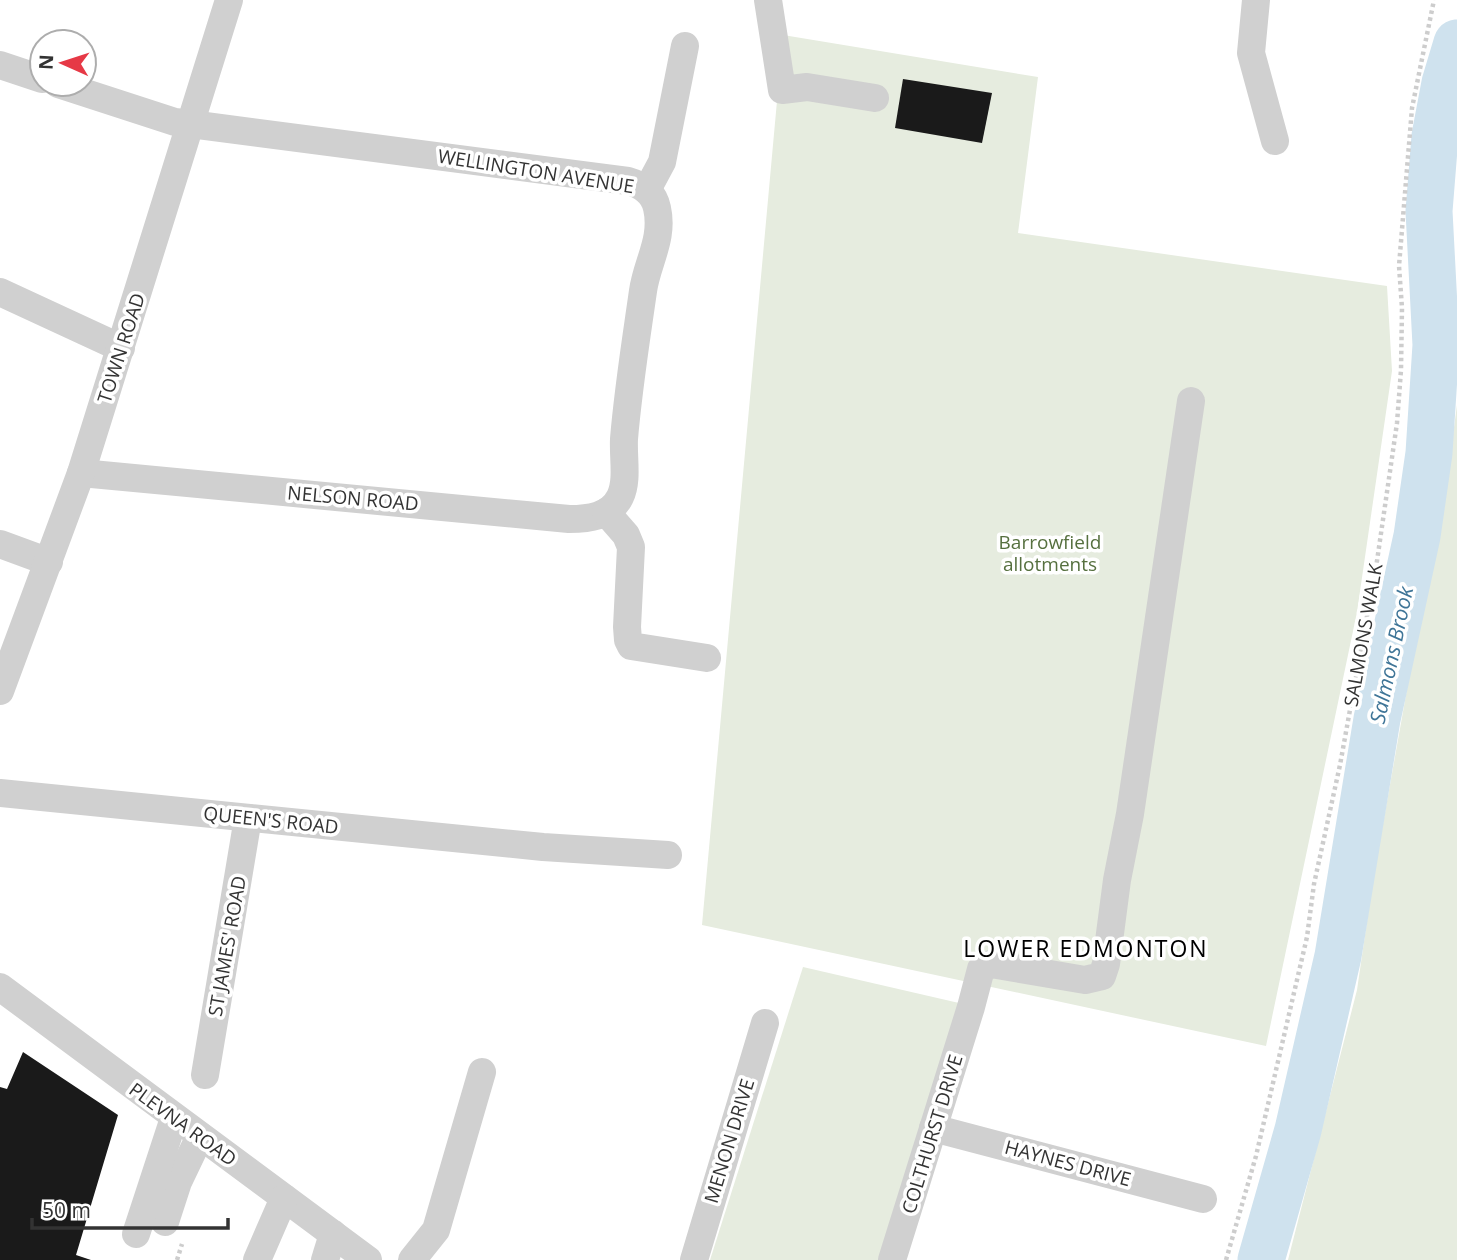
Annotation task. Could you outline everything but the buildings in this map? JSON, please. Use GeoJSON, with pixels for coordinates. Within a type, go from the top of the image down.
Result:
{"type":"FeatureCollection","features":[{"type":"Feature","properties":{"kind":"street","name":"TOWN ROAD"},"geometry":{"type":"LineString","coordinates":[[0,691],[81,473],[229,0]]}},
{"type":"Feature","properties":{"kind":"street"},"geometry":{"type":"LineString","coordinates":[[768,0],[782,90],[807,87],[875,98]]}},
{"type":"Feature","properties":{"kind":"street"},"geometry":{"type":"LineString","coordinates":[[1256,0],[1251,53],[1275,141]]}},
{"type":"Feature","properties":{"kind":"street"},"geometry":{"type":"LineString","coordinates":[[647,190],[662,162],[685,46]]}},
{"type":"Feature","properties":{"kind":"street"},"geometry":{"type":"LineString","coordinates":[[0,65],[28,74]]}},
{"type":"Feature","properties":{"kind":"street","name":"WELLINGTON AVENUE"},"geometry":{"type":"LineString","coordinates":[[98,97],[175,122],[628,181],[647,190],[657,205],[659,241],[643,287],[624,439],[624,488],[612,506]]}},
{"type":"Feature","properties":{"kind":"street"},"geometry":{"type":"LineString","coordinates":[[0,292],[121,348]]}},
{"type":"Feature","properties":{"kind":"street","name":"COLTHURST DRIVE"},"geometry":{"type":"LineString","coordinates":[[892,1260],[981,969],[991,964],[1085,980],[1102,976],[1130,814],[1191,401]]}},
{"type":"Feature","properties":{"kind":"street","name":"NELSON ROAD"},"geometry":{"type":"LineString","coordinates":[[81,473],[569,519],[591,519],[612,506]]}},
{"type":"Feature","properties":{"kind":"street"},"geometry":{"type":"LineString","coordinates":[[612,506],[631,547],[627,628],[631,646],[707,658]]}},
{"type":"Feature","properties":{"kind":"street"},"geometry":{"type":"LineString","coordinates":[[0,544],[49,562]]}},
{"type":"Feature","properties":{"kind":"street","name":"QUEEN'S ROAD"},"geometry":{"type":"LineString","coordinates":[[0,793],[542,847],[668,855]]}},
{"type":"Feature","properties":{"kind":"street","name":"ST JAMES' ROAD"},"geometry":{"type":"LineString","coordinates":[[205,1074],[248,818]]}},
{"type":"Feature","properties":{"kind":"street","name":"PLEVNA ROAD"},"geometry":{"type":"LineString","coordinates":[[0,987],[284,1198],[329,1247],[368,1260]]}},
{"type":"Feature","properties":{"kind":"street","name":"MENON DRIVE"},"geometry":{"type":"LineString","coordinates":[[694,1260],[765,1023]]}},
{"type":"Feature","properties":{"kind":"street"},"geometry":{"type":"LineString","coordinates":[[412,1260],[436,1230],[482,1072]]}},
{"type":"Feature","properties":{"kind":"street"},"geometry":{"type":"LineString","coordinates":[[136,1234],[174,1118]]}},
{"type":"Feature","properties":{"kind":"street","name":"HAYNES DRIVE"},"geometry":{"type":"LineString","coordinates":[[933,1128],[1203,1199]]}},
{"type":"Feature","properties":{"kind":"street"},"geometry":{"type":"LineString","coordinates":[[165,1222],[178,1182],[200,1136]]}},
{"type":"Feature","properties":{"kind":"street"},"geometry":{"type":"LineString","coordinates":[[257,1260],[284,1198]]}},
{"type":"Feature","properties":{"kind":"path","name":"SALMONS WALK"},"geometry":{"type":"LineString","coordinates":[[1226,1260],[1256,1156],[1307,937],[1314,884],[1340,765],[1377,561],[1401,383],[1402,308],[1399,266],[1412,108],[1434,0]]}},
{"type":"Feature","properties":{"kind":"green space","name":"Barrowfield allotments"},"geometry":{"type":"Polygon","coordinates":[[[783,35],[1038,77],[1018,233],[1387,286],[1392,371],[1357,612],[1266,1046],[702,925],[783,35]]]}},
{"type":"Feature","properties":{"kind":"green space"},"geometry":{"type":"Polygon","coordinates":[[[1457,405],[1457,1260],[1288,1260],[1357,990],[1373,880],[1409,678],[1438,546],[1457,405]]]}},
{"type":"Feature","properties":{"kind":"green space"},"geometry":{"type":"Polygon","coordinates":[[[803,967],[959,1003],[878,1260],[710,1260],[803,967]]]}},
{"type":"Feature","properties":{"kind":"waterway","name":"Salmons Brook"},"geometry":{"type":"LineString","coordinates":[[1261,1260],[1298,1130],[1338,956],[1377,719],[1417,536],[1429,453],[1436,345],[1429,211],[1435,136],[1445,83],[1457,43]]}},
{"type":"Feature","properties":{"kind":"district","name":"LOWER EDMONTON"},"geometry":{"type":"Point","coordinates":[1086,948]}}]}
